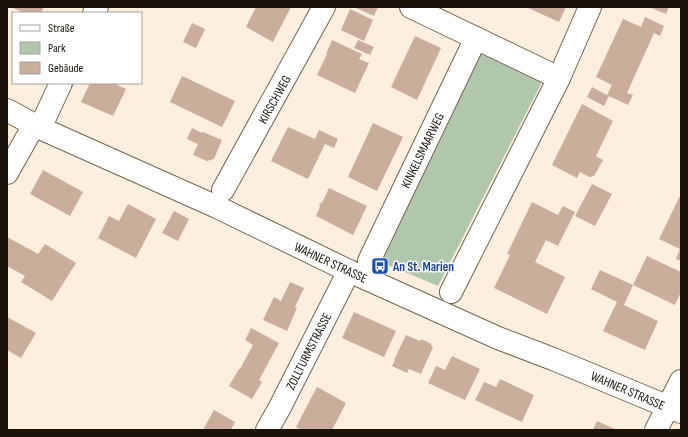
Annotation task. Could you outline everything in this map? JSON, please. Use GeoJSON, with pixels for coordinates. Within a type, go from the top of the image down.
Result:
{"type":"FeatureCollection","features":[{"type":"Feature","properties":{"kind":"street","name":"KIRSCHWEG"},"geometry":{"type":"LineString","coordinates":[[223,190],[324,7]]}},
{"type":"Feature","properties":{"kind":"street"},"geometry":{"type":"LineString","coordinates":[[411,7],[559,78]]}},
{"type":"Feature","properties":{"kind":"street"},"geometry":{"type":"LineString","coordinates":[[451,292],[559,78],[590,7]]}},
{"type":"Feature","properties":{"kind":"street","name":"KINKELSMAARWEG"},"geometry":{"type":"LineString","coordinates":[[369,261],[476,38]]}},
{"type":"Feature","properties":{"kind":"street"},"geometry":{"type":"LineString","coordinates":[[7,173],[37,126],[60,84]]}},
{"type":"Feature","properties":{"kind":"street","name":"WAHNER STRASSE"},"geometry":{"type":"LineString","coordinates":[[7,110],[37,126],[217,207],[349,271],[498,338],[553,359],[675,410]]}},
{"type":"Feature","properties":{"kind":"street","name":"ZOLLTURMSTRASSE"},"geometry":{"type":"LineString","coordinates":[[267,430],[349,271]]}},
{"type":"Feature","properties":{"kind":"street"},"geometry":{"type":"LineString","coordinates":[[656,430],[675,410],[681,381]]}},
{"type":"Feature","properties":{"kind":"green space"},"geometry":{"type":"Polygon","coordinates":[[[481,53],[542,82],[438,286],[381,262],[481,53]]]}},
{"type":"Feature","properties":{"kind":"building"},"geometry":{"type":"Polygon","coordinates":[[[11,7],[44,7],[42,12],[22,12],[11,7]]]}},
{"type":"Feature","properties":{"kind":"building"},"geometry":{"type":"Polygon","coordinates":[[[256,7],[291,7],[273,42],[246,27],[256,7]]]}},
{"type":"Feature","properties":{"kind":"building"},"geometry":{"type":"Polygon","coordinates":[[[354,7],[378,7],[374,16],[354,7]]]}},
{"type":"Feature","properties":{"kind":"building"},"geometry":{"type":"Polygon","coordinates":[[[526,7],[566,7],[559,22],[526,7]]]}},
{"type":"Feature","properties":{"kind":"building"},"geometry":{"type":"Polygon","coordinates":[[[649,7],[669,7],[666,14],[649,7]]]}},
{"type":"Feature","properties":{"kind":"building"},"geometry":{"type":"Polygon","coordinates":[[[350,9],[373,20],[364,41],[341,30],[350,9]]]}},
{"type":"Feature","properties":{"kind":"building"},"geometry":{"type":"Polygon","coordinates":[[[645,17],[664,26],[660,36],[654,33],[627,93],[633,95],[628,105],[609,96],[604,106],[587,97],[592,87],[607,95],[612,85],[596,77],[623,19],[641,27],[645,17]]]}},
{"type":"Feature","properties":{"kind":"building"},"geometry":{"type":"Polygon","coordinates":[[[192,23],[205,29],[196,48],[183,42],[192,23]]]}},
{"type":"Feature","properties":{"kind":"building"},"geometry":{"type":"Polygon","coordinates":[[[415,36],[441,48],[417,100],[391,87],[415,36]]]}},
{"type":"Feature","properties":{"kind":"building"},"geometry":{"type":"Polygon","coordinates":[[[332,40],[362,54],[359,59],[369,63],[355,93],[317,75],[332,40]]]}},
{"type":"Feature","properties":{"kind":"building"},"geometry":{"type":"Polygon","coordinates":[[[358,40],[374,47],[370,55],[354,48],[358,40]]]}},
{"type":"Feature","properties":{"kind":"building"},"geometry":{"type":"Polygon","coordinates":[[[182,76],[235,101],[222,127],[170,102],[182,76]]]}},
{"type":"Feature","properties":{"kind":"building"},"geometry":{"type":"Polygon","coordinates":[[[90,84],[115,84],[126,89],[113,116],[81,102],[90,84]]]}},
{"type":"Feature","properties":{"kind":"building"},"geometry":{"type":"Polygon","coordinates":[[[582,104],[613,121],[596,156],[603,160],[594,176],[589,177],[580,172],[577,178],[552,165],[582,104]]]}},
{"type":"Feature","properties":{"kind":"building"},"geometry":{"type":"Polygon","coordinates":[[[373,123],[403,137],[377,191],[348,177],[373,123]]]}},
{"type":"Feature","properties":{"kind":"building"},"geometry":{"type":"Polygon","coordinates":[[[288,127],[315,139],[319,130],[338,139],[334,148],[325,144],[308,179],[271,161],[288,127]]]}},
{"type":"Feature","properties":{"kind":"building"},"geometry":{"type":"Polygon","coordinates":[[[192,128],[222,140],[214,159],[207,161],[193,155],[198,144],[187,139],[192,128]]]}},
{"type":"Feature","properties":{"kind":"building"},"geometry":{"type":"Polygon","coordinates":[[[43,170],[83,192],[70,216],[30,194],[43,170]]]}},
{"type":"Feature","properties":{"kind":"building"},"geometry":{"type":"Polygon","coordinates":[[[592,184],[612,194],[595,226],[575,216],[592,184]]]}},
{"type":"Feature","properties":{"kind":"building"},"geometry":{"type":"Polygon","coordinates":[[[329,188],[367,206],[353,235],[316,216],[320,207],[319,204],[322,203],[329,188]]]}},
{"type":"Feature","properties":{"kind":"building"},"geometry":{"type":"Polygon","coordinates":[[[680,196],[681,261],[676,259],[680,249],[659,239],[680,196]]]}},
{"type":"Feature","properties":{"kind":"building"},"geometry":{"type":"Polygon","coordinates":[[[532,202],[558,215],[563,206],[575,212],[558,246],[546,240],[535,262],[565,277],[547,314],[494,288],[510,255],[507,254],[532,202]]]}},
{"type":"Feature","properties":{"kind":"building"},"geometry":{"type":"Polygon","coordinates":[[[128,204],[156,219],[136,258],[98,238],[109,216],[119,221],[128,204]]]}},
{"type":"Feature","properties":{"kind":"building"},"geometry":{"type":"Polygon","coordinates":[[[174,211],[189,219],[178,241],[162,233],[174,211]]]}},
{"type":"Feature","properties":{"kind":"building"},"geometry":{"type":"Polygon","coordinates":[[[7,237],[38,254],[45,244],[76,263],[52,301],[21,282],[25,276],[7,266],[7,237]]]}},
{"type":"Feature","properties":{"kind":"building"},"geometry":{"type":"Polygon","coordinates":[[[647,256],[681,272],[681,292],[675,305],[633,285],[647,256]]]}},
{"type":"Feature","properties":{"kind":"building"},"geometry":{"type":"Polygon","coordinates":[[[600,270],[633,285],[624,305],[658,321],[645,350],[603,331],[617,302],[591,289],[600,270]]]}},
{"type":"Feature","properties":{"kind":"building"},"geometry":{"type":"Polygon","coordinates":[[[290,282],[304,288],[295,307],[297,308],[287,331],[263,320],[274,297],[281,301],[290,282]]]}},
{"type":"Feature","properties":{"kind":"building"},"geometry":{"type":"Polygon","coordinates":[[[354,312],[396,331],[384,357],[342,338],[354,312]]]}},
{"type":"Feature","properties":{"kind":"building"},"geometry":{"type":"Polygon","coordinates":[[[7,317],[36,333],[21,358],[7,350],[7,317]]]}},
{"type":"Feature","properties":{"kind":"building"},"geometry":{"type":"Polygon","coordinates":[[[251,328],[279,343],[259,380],[262,382],[252,399],[229,386],[253,345],[245,340],[251,328]]]}},
{"type":"Feature","properties":{"kind":"building"},"geometry":{"type":"Polygon","coordinates":[[[406,335],[432,344],[431,346],[433,347],[421,374],[409,369],[407,373],[392,366],[406,335]]]}},
{"type":"Feature","properties":{"kind":"building"},"geometry":{"type":"Polygon","coordinates":[[[452,356],[480,369],[465,400],[428,383],[436,366],[445,370],[452,356]]]}},
{"type":"Feature","properties":{"kind":"building"},"geometry":{"type":"Polygon","coordinates":[[[500,379],[534,395],[522,422],[475,400],[484,382],[496,387],[500,379]]]}},
{"type":"Feature","properties":{"kind":"building"},"geometry":{"type":"Polygon","coordinates":[[[317,387],[346,403],[332,430],[301,430],[296,427],[317,387]]]}},
{"type":"Feature","properties":{"kind":"building"},"geometry":{"type":"Polygon","coordinates":[[[214,410],[235,422],[231,430],[203,430],[214,410]]]}},
{"type":"Feature","properties":{"kind":"building"},"geometry":{"type":"Polygon","coordinates":[[[597,421],[617,430],[593,430],[597,421]]]}},
{"type":"Feature","properties":{"kind":"place","name":"An St. Marien"},"geometry":{"type":"Point","coordinates":[380,266]}}]}
